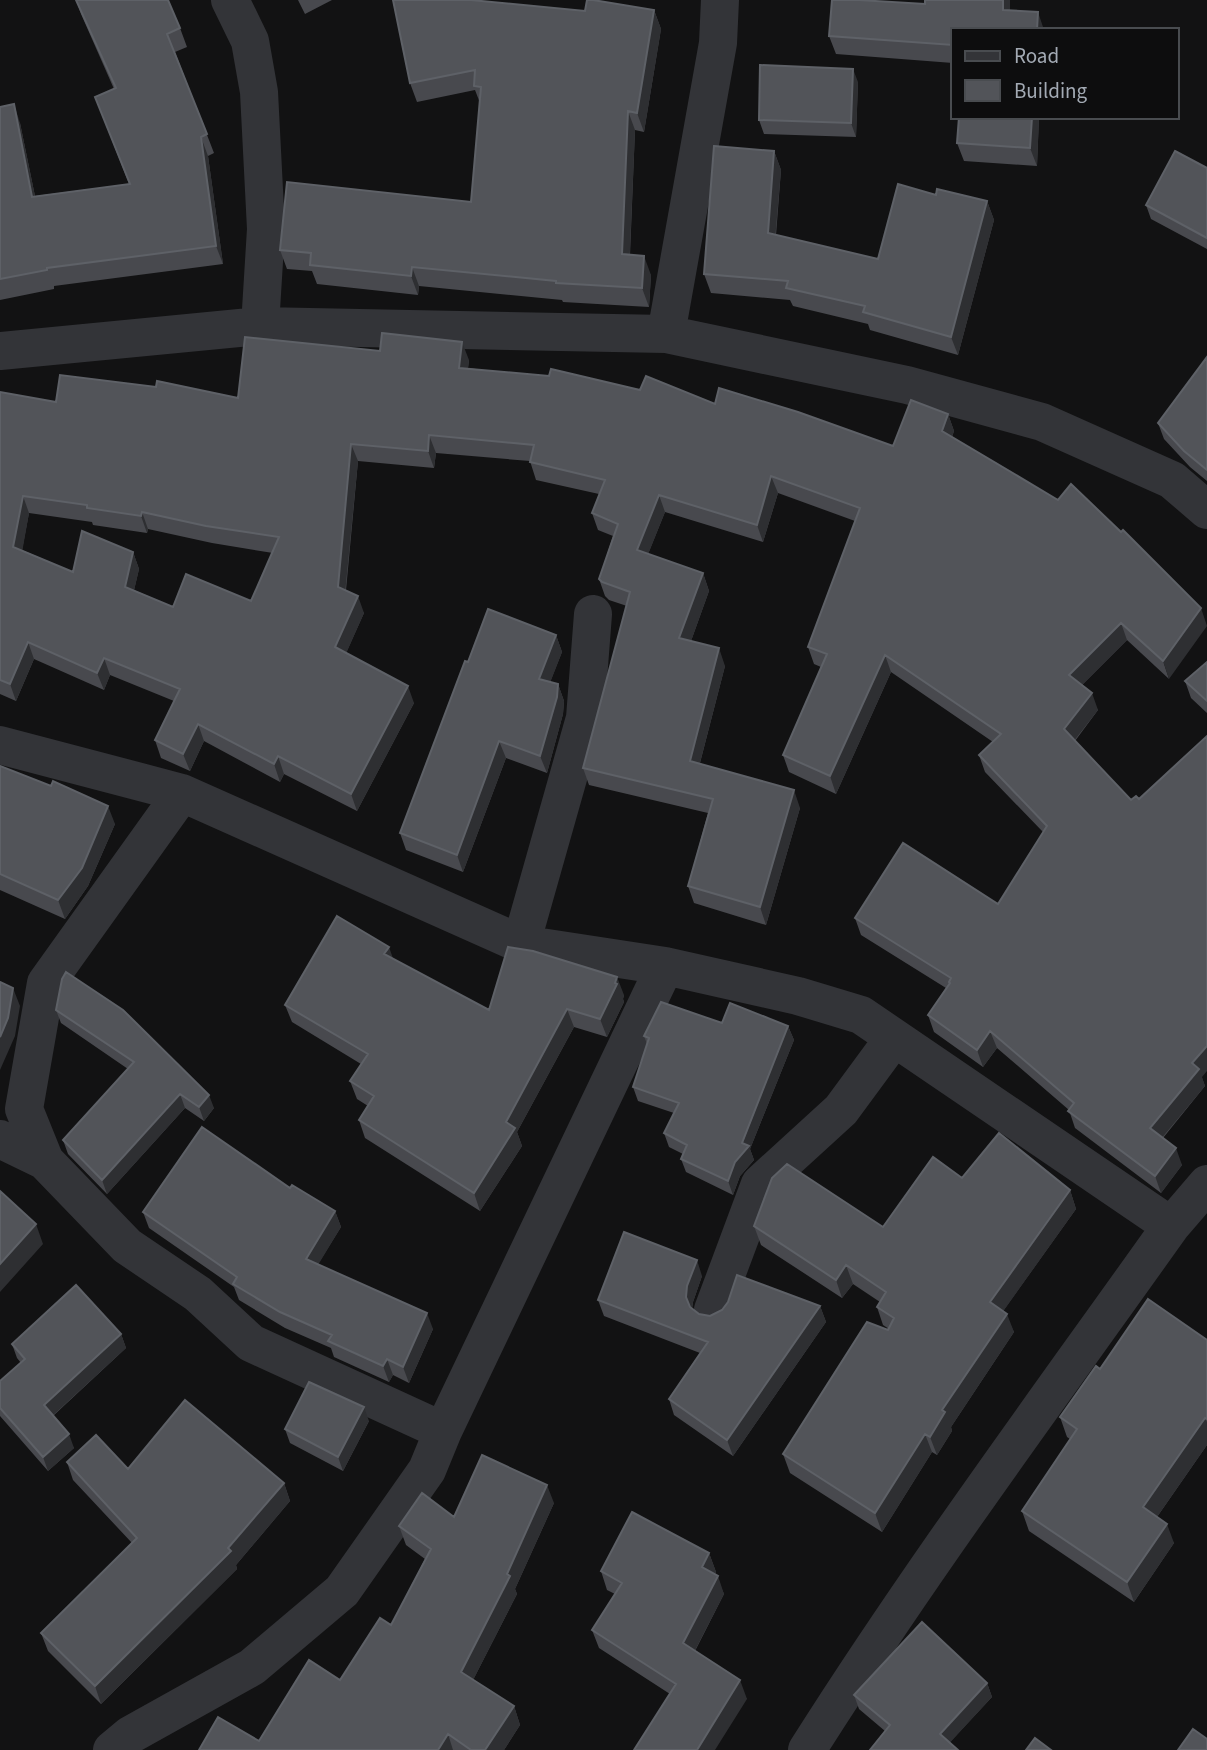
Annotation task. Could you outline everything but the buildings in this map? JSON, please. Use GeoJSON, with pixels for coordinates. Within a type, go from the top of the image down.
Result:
{"type":"FeatureCollection","features":[{"type":"Feature","properties":{"kind":"street"},"geometry":{"type":"LineString","coordinates":[[230,0],[250,41],[259,92],[266,229],[260,326]]}},
{"type":"Feature","properties":{"kind":"street"},"geometry":{"type":"LineString","coordinates":[[666,334],[718,43],[720,0]]}},
{"type":"Feature","properties":{"kind":"street"},"geometry":{"type":"LineString","coordinates":[[0,351],[260,326],[666,334],[907,385],[1042,422],[1171,480],[1207,510]]}},
{"type":"Feature","properties":{"kind":"street"},"geometry":{"type":"LineString","coordinates":[[521,944],[585,718],[593,614]]}},
{"type":"Feature","properties":{"kind":"street"},"geometry":{"type":"LineString","coordinates":[[0,745],[181,793],[521,944],[665,966],[798,996],[861,1015],[1171,1226]]}},
{"type":"Feature","properties":{"kind":"street"},"geometry":{"type":"LineString","coordinates":[[45,1161],[24,1109],[46,983],[181,793]]}},
{"type":"Feature","properties":{"kind":"street"},"geometry":{"type":"LineString","coordinates":[[112,1750],[130,1735],[252,1667],[342,1591],[427,1471],[443,1431],[665,966]]}},
{"type":"Feature","properties":{"kind":"street"},"geometry":{"type":"LineString","coordinates":[[713,1310],[760,1184],[841,1110],[894,1038]]}},
{"type":"Feature","properties":{"kind":"street"},"geometry":{"type":"LineString","coordinates":[[0,1139],[45,1161],[128,1246],[198,1294],[251,1343],[443,1431]]}},
{"type":"Feature","properties":{"kind":"street"},"geometry":{"type":"LineString","coordinates":[[807,1750],[932,1564],[1171,1226],[1207,1184]]}}]}
